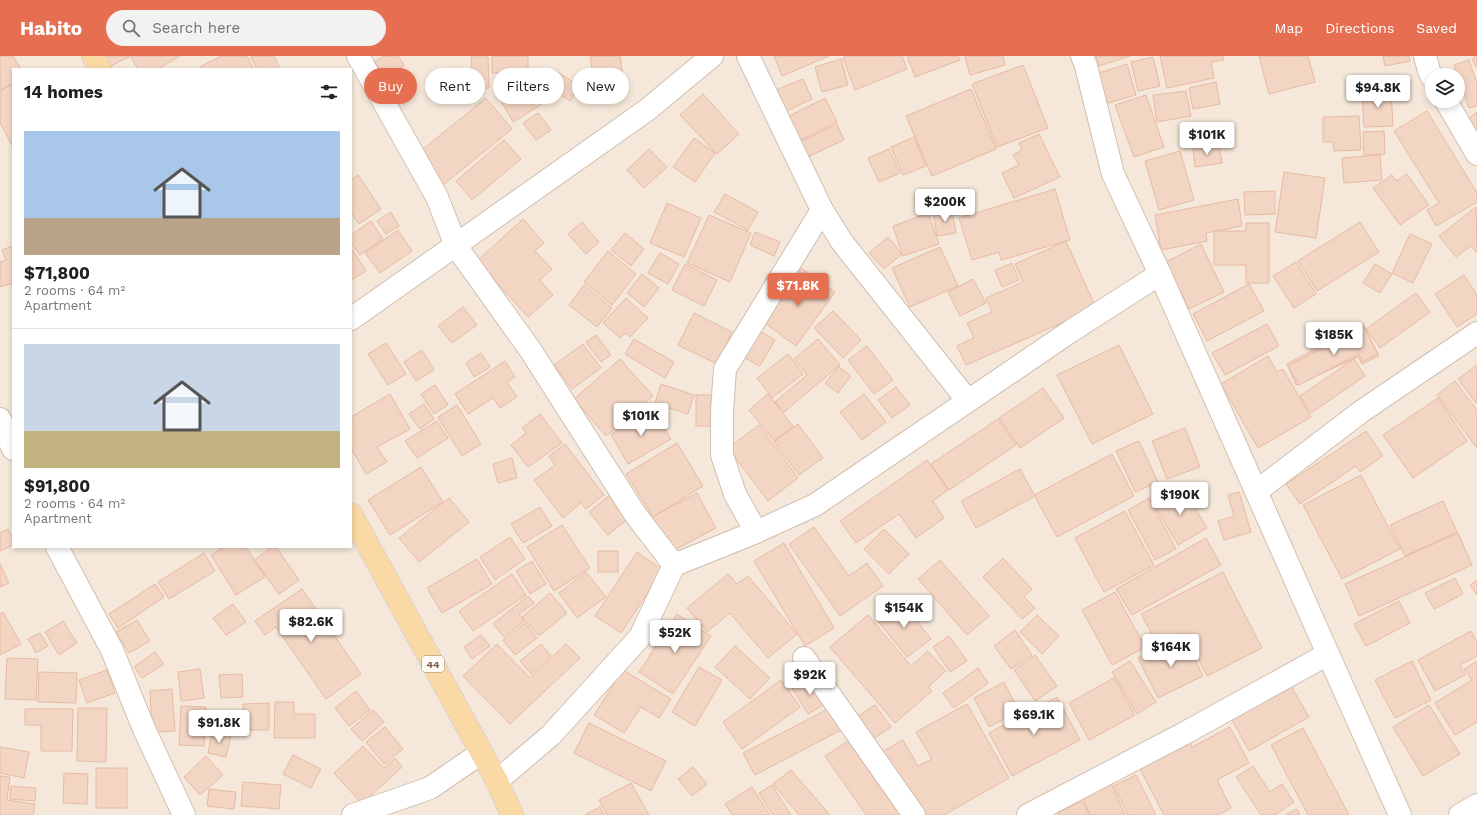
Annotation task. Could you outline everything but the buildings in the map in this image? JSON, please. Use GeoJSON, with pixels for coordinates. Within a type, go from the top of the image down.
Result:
{"type":"FeatureCollection","features":[{"type":"Feature","properties":{"kind":"main road"},"geometry":{"type":"LineString","coordinates":[[93,56],[99,68]]}},
{"type":"Feature","properties":{"kind":"main road","name":"44"},"geometry":{"type":"LineString","coordinates":[[352,516],[497,781],[512,815]]}},
{"type":"Feature","properties":{"kind":"street"},"geometry":{"type":"LineString","coordinates":[[358,56],[437,197],[456,246],[531,351],[635,514],[674,565]]}},
{"type":"Feature","properties":{"kind":"street"},"geometry":{"type":"LineString","coordinates":[[352,318],[647,110],[712,56]]}},
{"type":"Feature","properties":{"kind":"street"},"geometry":{"type":"LineString","coordinates":[[748,56],[822,210],[842,242],[968,400]]}},
{"type":"Feature","properties":{"kind":"street"},"geometry":{"type":"LineString","coordinates":[[1082,56],[1086,66],[1113,174],[1160,274],[1400,815]]}},
{"type":"Feature","properties":{"kind":"street"},"geometry":{"type":"LineString","coordinates":[[1425,56],[1427,68]]}},
{"type":"Feature","properties":{"kind":"street"},"geometry":{"type":"LineString","coordinates":[[1450,108],[1477,154]]}},
{"type":"Feature","properties":{"kind":"street"},"geometry":{"type":"LineString","coordinates":[[756,532],[735,494],[722,455],[722,410],[725,368],[822,210]]}},
{"type":"Feature","properties":{"kind":"street"},"geometry":{"type":"LineString","coordinates":[[497,781],[552,735],[640,637],[674,565],[756,532],[815,505],[1071,331],[1160,274]]}},
{"type":"Feature","properties":{"kind":"street"},"geometry":{"type":"LineString","coordinates":[[1257,491],[1362,410],[1477,333]]}},
{"type":"Feature","properties":{"kind":"street"},"geometry":{"type":"LineString","coordinates":[[0,419],[12,447]]}},
{"type":"Feature","properties":{"kind":"street"},"geometry":{"type":"LineString","coordinates":[[58,548],[112,650],[144,729],[184,815]]}},
{"type":"Feature","properties":{"kind":"street"},"geometry":{"type":"LineString","coordinates":[[1028,815],[1183,734],[1328,654]]}},
{"type":"Feature","properties":{"kind":"street"},"geometry":{"type":"LineString","coordinates":[[804,658],[914,815]]}},
{"type":"Feature","properties":{"kind":"street"},"geometry":{"type":"LineString","coordinates":[[353,815],[430,788],[481,754]]}},
{"type":"Feature","properties":{"kind":"street"},"geometry":{"type":"LineString","coordinates":[[1460,815],[1477,805]]}},
{"type":"Feature","properties":{"kind":"shaded area"},"geometry":{"type":"Polygon","coordinates":[[[0,56],[1477,56],[1477,815],[0,815],[0,56]]]}}]}
